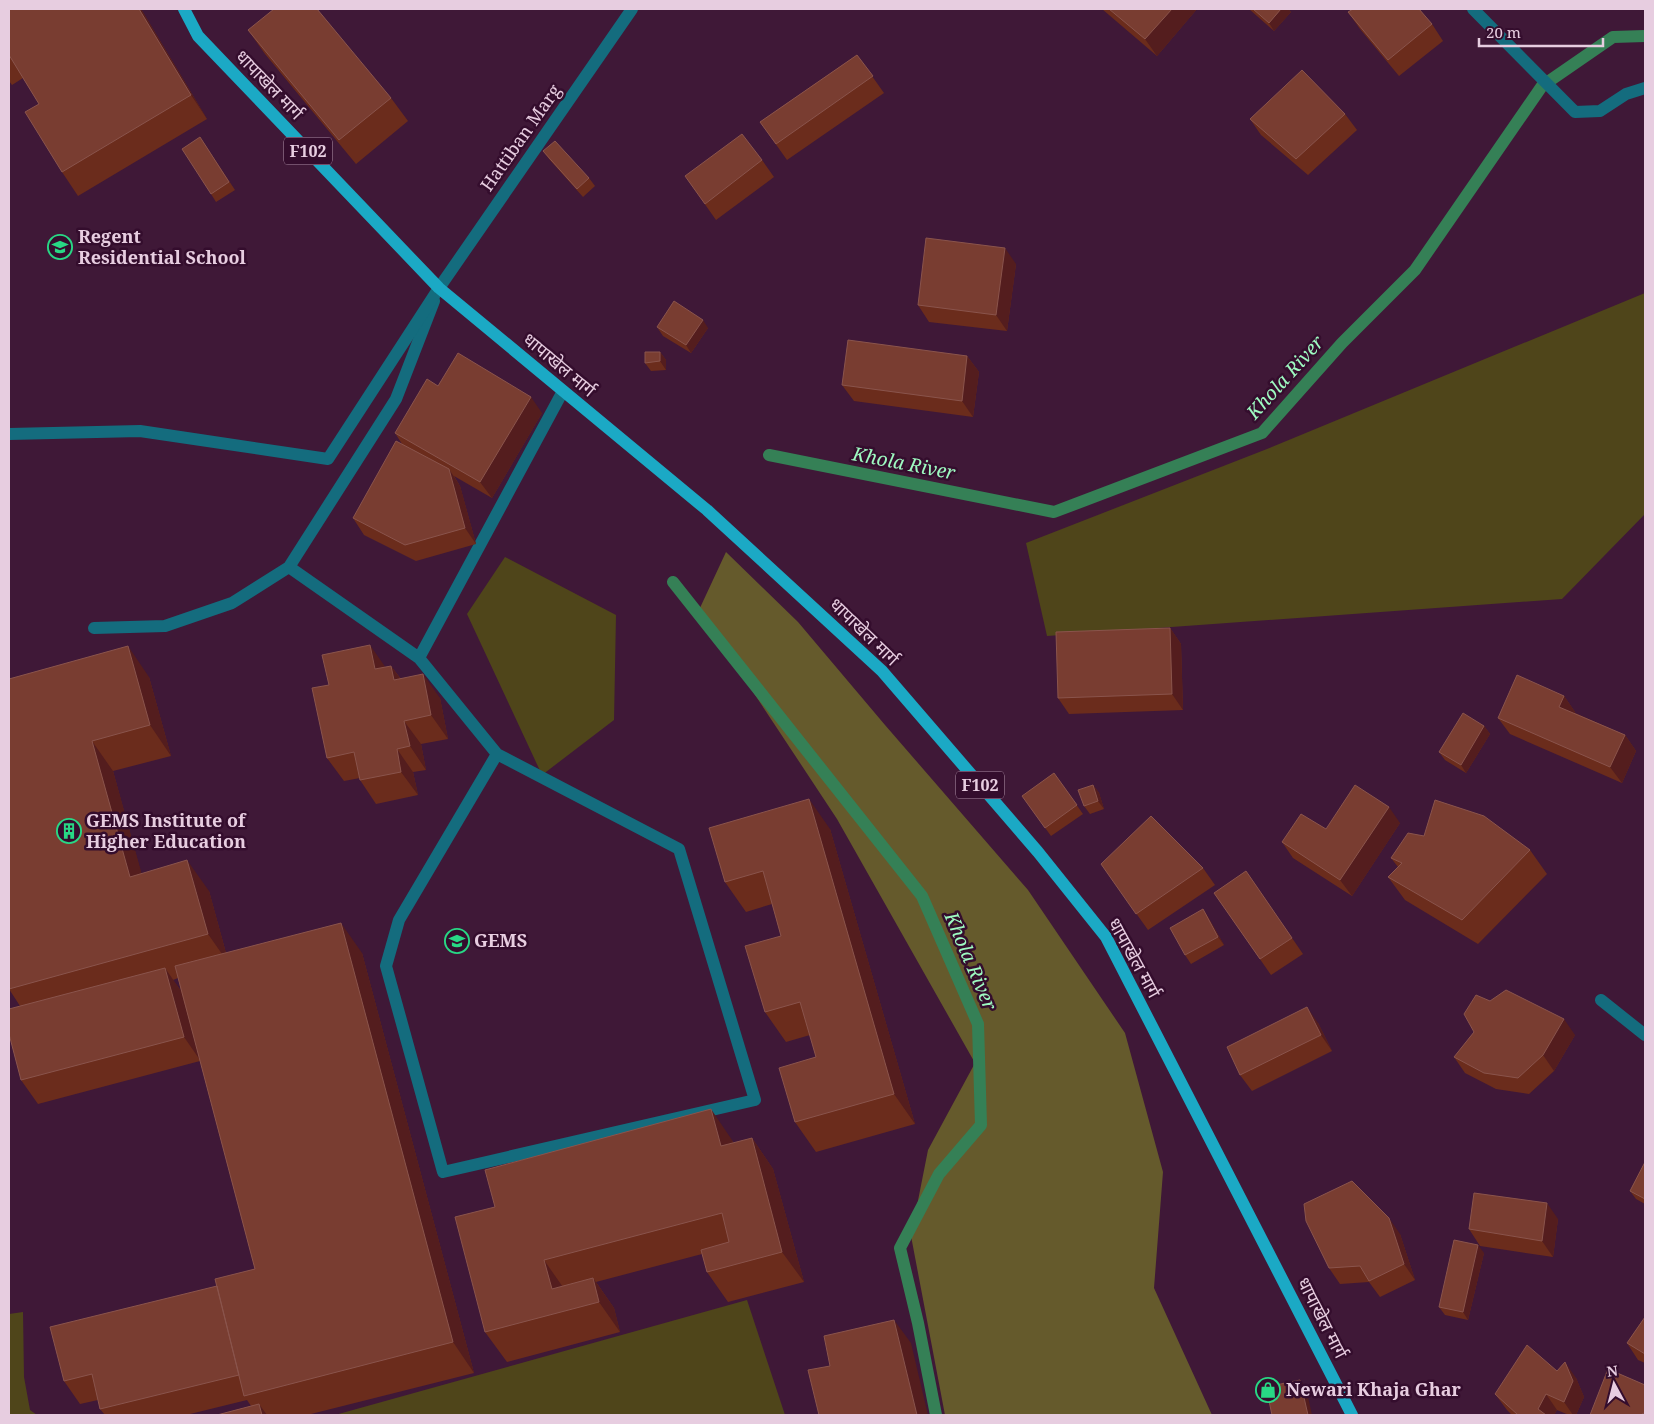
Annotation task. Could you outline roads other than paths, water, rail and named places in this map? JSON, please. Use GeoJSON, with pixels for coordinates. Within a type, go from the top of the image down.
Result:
{"type":"FeatureCollection","features":[{"type":"Feature","properties":{"kind":"main road","name":"धापाखेल मार्ग"},"geometry":{"type":"LineString","coordinates":[[184,9],[198,36],[439,288],[708,510],[882,671],[1038,852],[1106,937],[1352,1415]]}},
{"type":"Feature","properties":{"kind":"street","name":"Hattiban Marg"},"geometry":{"type":"LineString","coordinates":[[439,288],[632,9]]}},
{"type":"Feature","properties":{"kind":"street"},"geometry":{"type":"LineString","coordinates":[[1473,9],[1531,66],[1551,90],[1575,112],[1600,111],[1626,94],[1645,88]]}},
{"type":"Feature","properties":{"kind":"street"},"geometry":{"type":"LineString","coordinates":[[9,434],[140,432],[328,459],[439,288]]}},
{"type":"Feature","properties":{"kind":"street"},"geometry":{"type":"LineString","coordinates":[[94,628],[165,626],[232,603],[289,568],[396,399],[439,288]]}},
{"type":"Feature","properties":{"kind":"street"},"geometry":{"type":"LineString","coordinates":[[419,658],[563,391]]}},
{"type":"Feature","properties":{"kind":"street"},"geometry":{"type":"LineString","coordinates":[[289,568],[419,658],[497,754],[680,849],[755,1100],[443,1172],[386,966],[399,920],[497,754]]}},
{"type":"Feature","properties":{"kind":"street"},"geometry":{"type":"LineString","coordinates":[[1601,1000],[1645,1036]]}},
{"type":"Feature","properties":{"kind":"waterway","name":"Khola River"},"geometry":{"type":"LineString","coordinates":[[769,455],[1054,512],[1262,433],[1342,343],[1415,270],[1542,86],[1613,37],[1645,36]]}},
{"type":"Feature","properties":{"kind":"waterway","name":"Khola River"},"geometry":{"type":"LineString","coordinates":[[673,582],[922,896],[978,1024],[981,1125],[939,1174],[900,1248],[918,1323],[936,1415]]}},
{"type":"Feature","properties":{"kind":"place","name":"Regent Residential School"},"geometry":{"type":"Point","coordinates":[60,247]}},
{"type":"Feature","properties":{"kind":"place","name":"GEMS Institute of Higher Education"},"geometry":{"type":"Point","coordinates":[69,831]}},
{"type":"Feature","properties":{"kind":"place","name":"GEMS"},"geometry":{"type":"Point","coordinates":[457,941]}},
{"type":"Feature","properties":{"kind":"place","name":"Newari Khaja Ghar"},"geometry":{"type":"Point","coordinates":[1268,1390]}}]}
